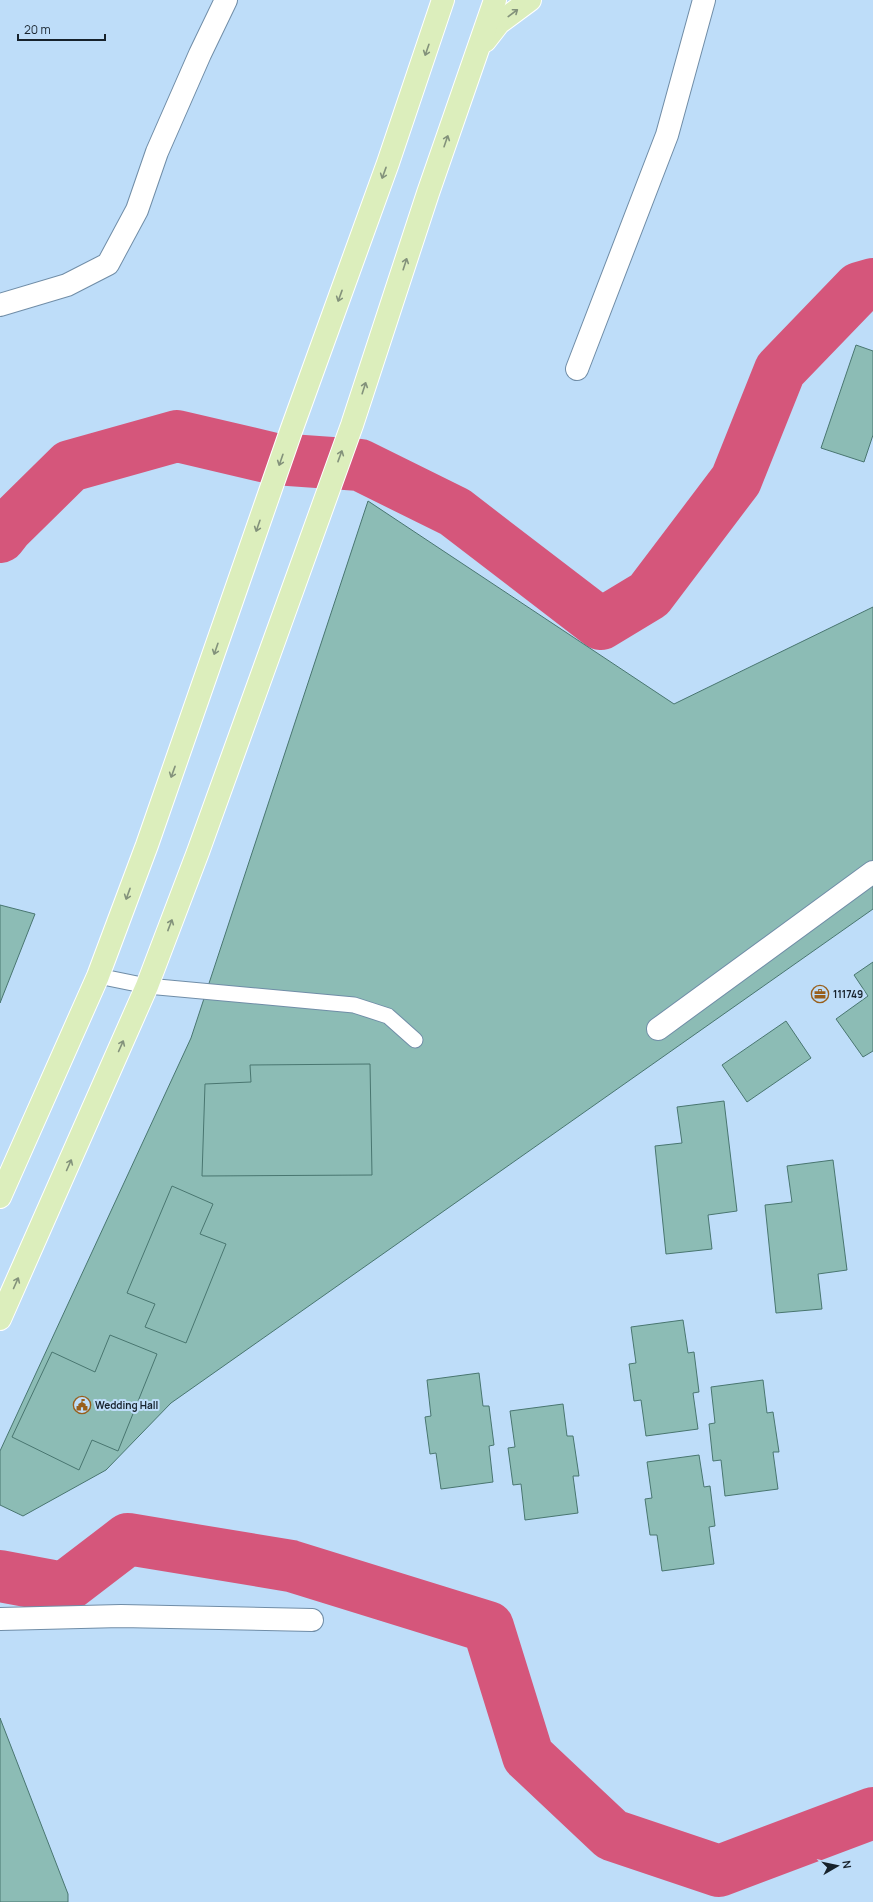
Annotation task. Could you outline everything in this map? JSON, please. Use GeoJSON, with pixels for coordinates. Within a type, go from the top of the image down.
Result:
{"type":"FeatureCollection","features":[{"type":"Feature","properties":{"kind":"main road"},"geometry":{"type":"LineString","coordinates":[[427,0],[436,23]]}},
{"type":"Feature","properties":{"kind":"main road"},"geometry":{"type":"LineString","coordinates":[[0,1197],[98,976],[193,714],[270,489],[388,164],[443,0]]}},
{"type":"Feature","properties":{"kind":"main road"},"geometry":{"type":"LineString","coordinates":[[0,1319],[147,986],[198,852],[352,425],[428,193],[495,0]]}},
{"type":"Feature","properties":{"kind":"main road"},"geometry":{"type":"LineString","coordinates":[[479,48],[499,23],[530,0]]}},
{"type":"Feature","properties":{"kind":"street"},"geometry":{"type":"LineString","coordinates":[[0,305],[67,286],[108,264],[137,210],[157,152],[200,54],[226,0]]}},
{"type":"Feature","properties":{"kind":"street"},"geometry":{"type":"LineString","coordinates":[[577,369],[666,135],[704,0]]}},
{"type":"Feature","properties":{"kind":"street"},"geometry":{"type":"LineString","coordinates":[[658,1028],[873,872]]}},
{"type":"Feature","properties":{"kind":"street"},"geometry":{"type":"LineString","coordinates":[[0,1619],[121,1616],[312,1620]]}},
{"type":"Feature","properties":{"kind":"lane"},"geometry":{"type":"LineString","coordinates":[[98,976],[147,986],[207,990],[354,1005],[388,1016],[415,1040]]}},
{"type":"Feature","properties":{"kind":"building"},"geometry":{"type":"Polygon","coordinates":[[[856,345],[873,351],[873,435],[864,462],[821,448],[856,345]]]}},
{"type":"Feature","properties":{"kind":"building"},"geometry":{"type":"Polygon","coordinates":[[[368,501],[674,704],[873,607],[873,909],[171,1403],[106,1470],[23,1516],[0,1505],[0,1451],[191,1038],[368,501]]]}},
{"type":"Feature","properties":{"kind":"building"},"geometry":{"type":"Polygon","coordinates":[[[0,905],[35,914],[0,1003],[0,905]]]}},
{"type":"Feature","properties":{"kind":"building"},"geometry":{"type":"Polygon","coordinates":[[[873,962],[873,1051],[863,1057],[836,1019],[868,996],[854,975],[873,962]]]}},
{"type":"Feature","properties":{"kind":"building"},"geometry":{"type":"Polygon","coordinates":[[[786,1021],[811,1058],[747,1102],[722,1065],[786,1021]]]}},
{"type":"Feature","properties":{"kind":"building"},"geometry":{"type":"Polygon","coordinates":[[[370,1064],[372,1175],[202,1176],[205,1084],[251,1082],[250,1065],[370,1064]]]}},
{"type":"Feature","properties":{"kind":"building"},"geometry":{"type":"Polygon","coordinates":[[[724,1101],[737,1211],[708,1215],[712,1249],[666,1254],[655,1146],[682,1143],[677,1107],[724,1101]]]}},
{"type":"Feature","properties":{"kind":"building"},"geometry":{"type":"Polygon","coordinates":[[[833,1160],[847,1270],[818,1274],[822,1309],[776,1313],[765,1205],[792,1202],[787,1166],[833,1160]]]}},
{"type":"Feature","properties":{"kind":"building"},"geometry":{"type":"Polygon","coordinates":[[[172,1186],[213,1204],[200,1234],[226,1244],[186,1343],[145,1327],[155,1304],[127,1293],[172,1186]]]}},
{"type":"Feature","properties":{"kind":"building"},"geometry":{"type":"Polygon","coordinates":[[[683,1320],[688,1353],[694,1352],[699,1392],[693,1393],[698,1429],[646,1436],[641,1400],[634,1401],[629,1364],[636,1363],[631,1327],[683,1320]]]}},
{"type":"Feature","properties":{"kind":"building","name":"Wedding Hall"},"geometry":{"type":"Polygon","coordinates":[[[110,1335],[157,1354],[118,1451],[92,1440],[79,1470],[12,1437],[52,1352],[95,1372],[110,1335]]]}},
{"type":"Feature","properties":{"kind":"building"},"geometry":{"type":"Polygon","coordinates":[[[479,1373],[483,1406],[489,1406],[494,1445],[489,1446],[493,1482],[441,1489],[436,1453],[430,1454],[425,1417],[431,1416],[427,1380],[479,1373]]]}},
{"type":"Feature","properties":{"kind":"building"},"geometry":{"type":"Polygon","coordinates":[[[763,1380],[767,1413],[773,1412],[779,1452],[773,1452],[778,1489],[725,1496],[721,1460],[713,1461],[709,1424],[715,1423],[711,1387],[763,1380]]]}},
{"type":"Feature","properties":{"kind":"building"},"geometry":{"type":"Polygon","coordinates":[[[563,1404],[567,1436],[573,1436],[579,1476],[573,1476],[578,1513],[525,1520],[521,1484],[513,1485],[508,1448],[515,1447],[510,1411],[563,1404]]]}},
{"type":"Feature","properties":{"kind":"building"},"geometry":{"type":"Polygon","coordinates":[[[699,1455],[704,1487],[710,1486],[715,1526],[709,1527],[714,1564],[662,1571],[657,1535],[650,1535],[645,1499],[652,1498],[647,1462],[699,1455]]]}},
{"type":"Feature","properties":{"kind":"building"},"geometry":{"type":"Polygon","coordinates":[[[0,1718],[68,1894],[68,1902],[0,1902],[0,1718]]]}},
{"type":"Feature","properties":{"kind":"waterway"},"geometry":{"type":"LineString","coordinates":[[0,537],[7,528],[70,466],[177,436],[275,459],[360,465],[455,512],[601,624],[649,595],[736,480],[780,370],[859,288],[873,284]]}},
{"type":"Feature","properties":{"kind":"waterway"},"geometry":{"type":"LineString","coordinates":[[0,1576],[64,1588],[128,1539],[291,1566],[488,1627],[528,1756],[612,1835],[719,1871],[873,1813]]}},
{"type":"Feature","properties":{"kind":"place","name":"111749"},"geometry":{"type":"Point","coordinates":[820,994]}},
{"type":"Feature","properties":{"kind":"place","name":"Wedding Hall"},"geometry":{"type":"Point","coordinates":[82,1405]}}]}
